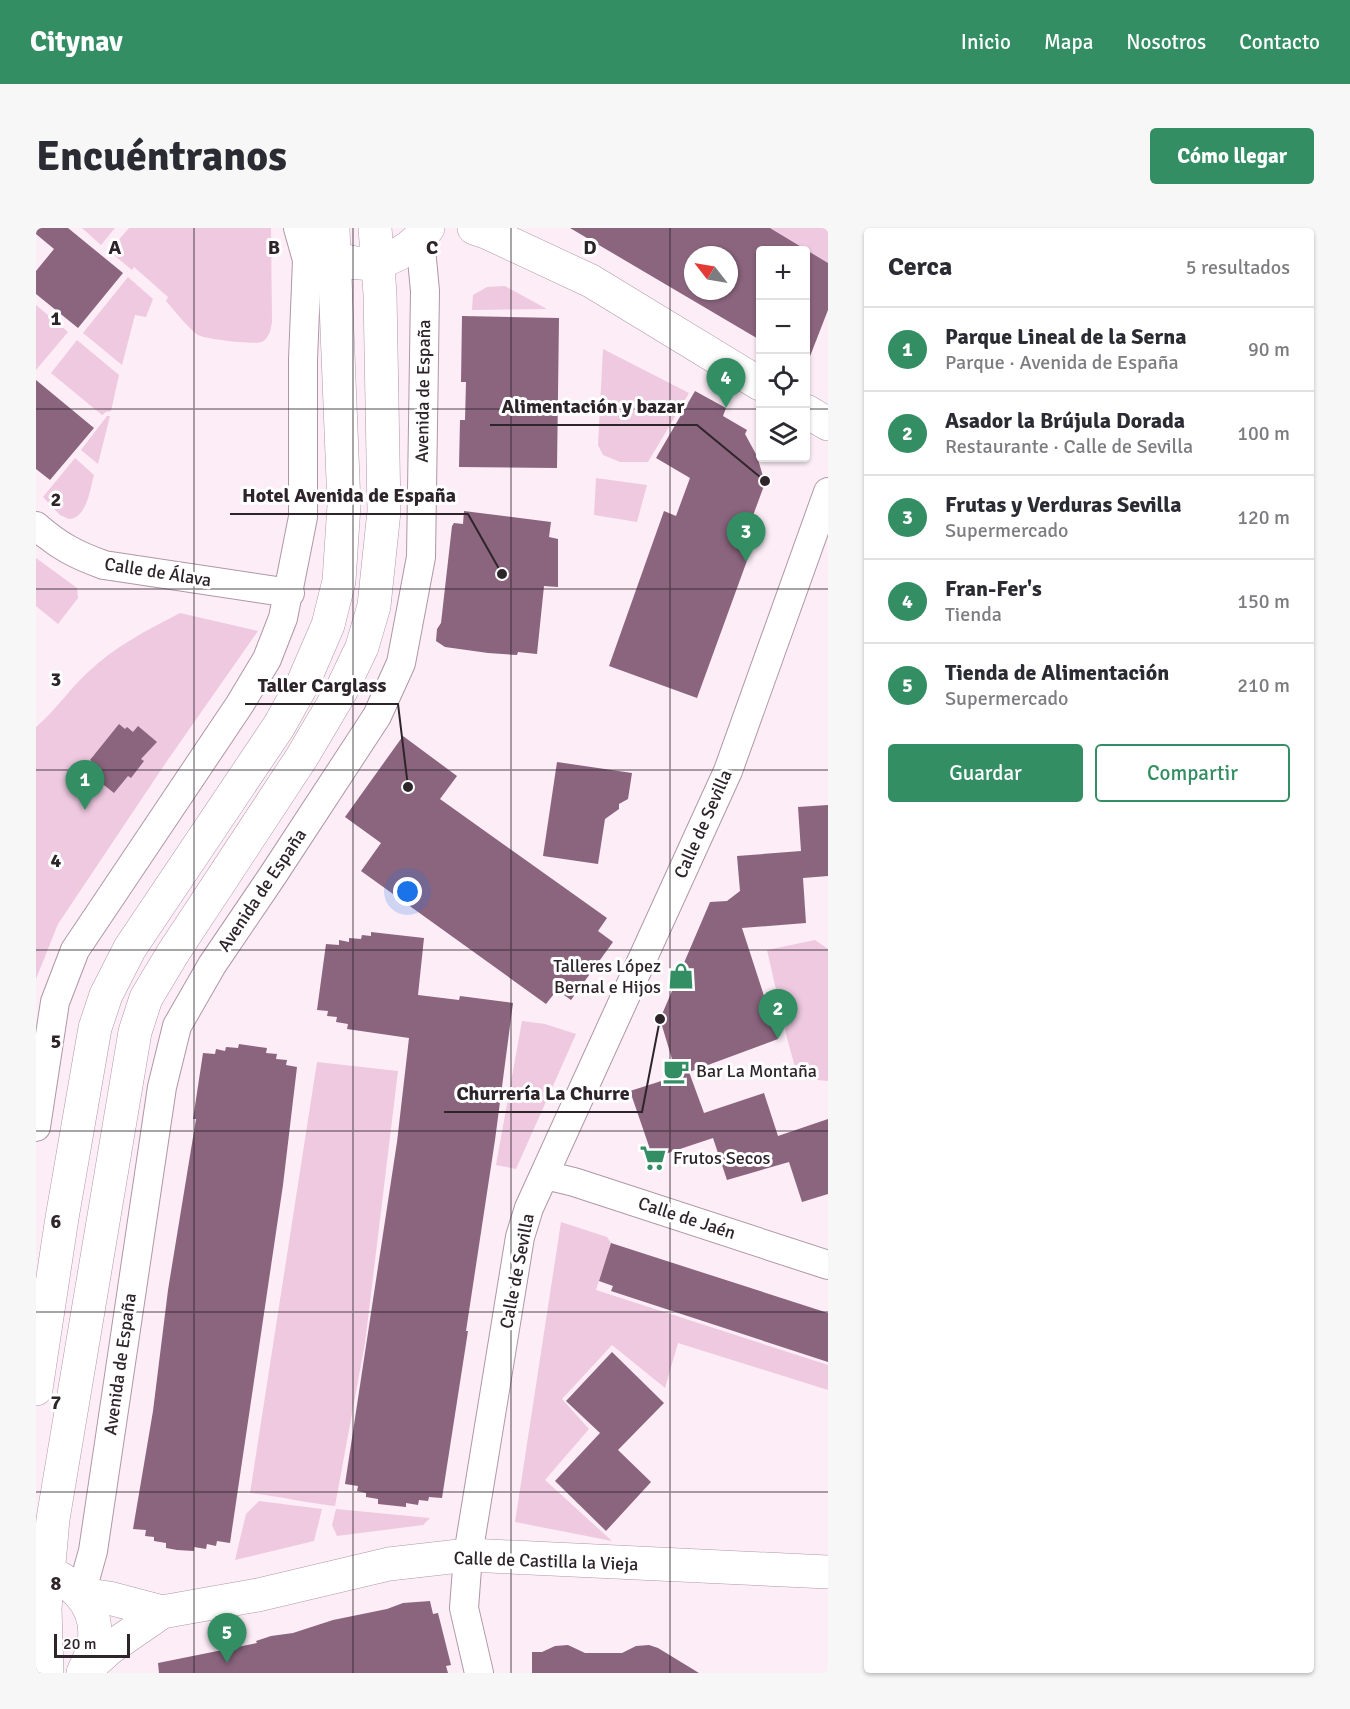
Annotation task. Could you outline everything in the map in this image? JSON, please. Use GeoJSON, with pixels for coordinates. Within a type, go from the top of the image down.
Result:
{"type":"FeatureCollection","features":[{"type":"Feature","properties":{"kind":"main road","name":"Avenida de España"},"geometry":{"type":"LineString","coordinates":[[300,228],[310,240],[333,243],[354,263],[376,263],[400,255],[424,233]]}},
{"type":"Feature","properties":{"kind":"main road","name":"Avenida de España"},"geometry":{"type":"LineString","coordinates":[[47,1673],[42,1571],[53,1519],[135,1032],[146,998],[195,917],[302,757],[341,691],[362,647],[374,606],[384,511],[380,294],[375,228]]}},
{"type":"Feature","properties":{"kind":"main road"},"geometry":{"type":"LineString","coordinates":[[474,228],[486,231],[591,281],[756,382]]}},
{"type":"Feature","properties":{"kind":"main road"},"geometry":{"type":"LineString","coordinates":[[36,1389],[62,1218],[95,1028],[106,995],[130,948],[279,726],[303,683],[328,625],[339,581],[344,505],[338,317],[333,243]]}},
{"type":"Feature","properties":{"kind":"main road"},"geometry":{"type":"LineString","coordinates":[[810,413],[828,424]]}},
{"type":"Feature","properties":{"kind":"main road","name":"Calle de Castilla la Vieja"},"geometry":{"type":"LineString","coordinates":[[83,1672],[110,1648],[162,1612],[258,1595],[389,1564],[468,1555],[828,1572]]}},
{"type":"Feature","properties":{"kind":"main road"},"geometry":{"type":"LineString","coordinates":[[42,1571],[66,1581],[81,1594],[89,1608],[94,1624],[95,1640],[91,1656],[83,1672]]}},
{"type":"Feature","properties":{"kind":"main road","name":"Calle de Castilla la Vieja"},"geometry":{"type":"LineString","coordinates":[[81,1594],[109,1598],[162,1612]]}},
{"type":"Feature","properties":{"kind":"street","name":"Avenida de España"},"geometry":{"type":"LineString","coordinates":[[36,1127],[55,1002],[75,950],[240,704],[267,658],[284,618],[303,517],[303,360],[307,260],[300,228]]}},
{"type":"Feature","properties":{"kind":"street","name":"Avenida de España"},"geometry":{"type":"LineString","coordinates":[[81,1594],[93,1551],[162,1087],[177,1026],[212,965],[377,716],[401,663],[421,556],[424,233]]}},
{"type":"Feature","properties":{"kind":"street","name":"Calle de Sevilla"},"geometry":{"type":"LineString","coordinates":[[478,1673],[464,1608],[468,1555],[520,1237],[529,1208],[728,771],[828,492]]}},
{"type":"Feature","properties":{"kind":"street","name":"Calle de Álava"},"geometry":{"type":"LineString","coordinates":[[36,526],[50,539],[76,555],[104,565],[290,593]]}},
{"type":"Feature","properties":{"kind":"street","name":"Calle de Jaén"},"geometry":{"type":"LineString","coordinates":[[545,1175],[574,1182],[828,1264]]}},
{"type":"Feature","properties":{"kind":"street"},"geometry":{"type":"LineString","coordinates":[[93,1551],[94,1567],[102,1576],[125,1594],[162,1612]]}},
{"type":"Feature","properties":{"kind":"shaded area"},"geometry":{"type":"Polygon","coordinates":[[[82,228],[115,228],[101,245],[82,228]]]}},
{"type":"Feature","properties":{"kind":"shaded area"},"geometry":{"type":"Polygon","coordinates":[[[129,228],[271,228],[272,322],[266,338],[258,343],[198,335],[166,301],[168,297],[134,267],[132,270],[109,251],[129,228]]]}},
{"type":"Feature","properties":{"kind":"shaded area"},"geometry":{"type":"Polygon","coordinates":[[[770,228],[828,228],[828,263],[810,252],[810,246],[800,246],[770,228]]]}},
{"type":"Feature","properties":{"kind":"shaded area"},"geometry":{"type":"Polygon","coordinates":[[[128,277],[153,299],[146,317],[135,315],[122,365],[83,333],[128,277]]]}},
{"type":"Feature","properties":{"kind":"shaded area"},"geometry":{"type":"Polygon","coordinates":[[[505,286],[547,309],[472,310],[473,295],[487,287],[505,286]]]}},
{"type":"Feature","properties":{"kind":"shaded area"},"geometry":{"type":"Polygon","coordinates":[[[36,305],[68,332],[36,370],[36,305]]]}},
{"type":"Feature","properties":{"kind":"shaded area"},"geometry":{"type":"Polygon","coordinates":[[[77,340],[119,375],[111,411],[102,415],[51,373],[77,340]]]}},
{"type":"Feature","properties":{"kind":"shaded area"},"geometry":{"type":"Polygon","coordinates":[[[603,349],[689,393],[648,462],[620,462],[603,455],[598,445],[603,349]]]}},
{"type":"Feature","properties":{"kind":"shaded area"},"geometry":{"type":"Polygon","coordinates":[[[107,416],[110,416],[98,464],[81,450],[107,416]]]}},
{"type":"Feature","properties":{"kind":"shaded area"},"geometry":{"type":"Polygon","coordinates":[[[75,458],[94,475],[84,508],[80,514],[69,519],[60,515],[43,497],[75,458]]]}},
{"type":"Feature","properties":{"kind":"shaded area"},"geometry":{"type":"Polygon","coordinates":[[[596,478],[647,485],[637,522],[594,515],[596,478]]]}},
{"type":"Feature","properties":{"kind":"shaded area"},"geometry":{"type":"Polygon","coordinates":[[[36,558],[77,588],[78,598],[58,624],[36,606],[36,558]]]}},
{"type":"Feature","properties":{"kind":"shaded area"},"geometry":{"type":"Polygon","coordinates":[[[180,613],[258,631],[167,761],[58,924],[36,979],[36,727],[80,680],[108,655],[180,613]]]}},
{"type":"Feature","properties":{"kind":"shaded area"},"geometry":{"type":"Polygon","coordinates":[[[815,940],[828,949],[828,1081],[798,1078],[767,950],[815,940]]]}},
{"type":"Feature","properties":{"kind":"shaded area"},"geometry":{"type":"Polygon","coordinates":[[[522,1021],[545,1024],[576,1034],[516,1169],[496,1165],[522,1021]]]}},
{"type":"Feature","properties":{"kind":"shaded area"},"geometry":{"type":"Polygon","coordinates":[[[317,1062],[398,1071],[365,1343],[335,1506],[250,1493],[317,1062]]]}},
{"type":"Feature","properties":{"kind":"shaded area"},"geometry":{"type":"Polygon","coordinates":[[[561,1222],[607,1237],[611,1243],[596,1290],[828,1365],[828,1390],[678,1343],[665,1388],[612,1345],[562,1399],[589,1429],[545,1480],[612,1541],[515,1522],[561,1222]]]}},
{"type":"Feature","properties":{"kind":"shaded area"},"geometry":{"type":"Polygon","coordinates":[[[259,1501],[322,1509],[314,1541],[235,1560],[246,1514],[259,1501]]]}},
{"type":"Feature","properties":{"kind":"shaded area"},"geometry":{"type":"Polygon","coordinates":[[[336,1509],[430,1518],[423,1525],[337,1536],[332,1525],[336,1509]]]}},
{"type":"Feature","properties":{"kind":"building"},"geometry":{"type":"Polygon","coordinates":[[[36,228],[68,228],[123,273],[78,328],[36,294],[36,271],[54,249],[36,234],[36,228]]]}},
{"type":"Feature","properties":{"kind":"building"},"geometry":{"type":"Polygon","coordinates":[[[570,228],[770,228],[800,246],[756,246],[756,338],[692,300],[738,300],[738,246],[684,246],[684,295],[570,228]]]}},
{"type":"Feature","properties":{"kind":"building"},"geometry":{"type":"Polygon","coordinates":[[[810,252],[828,263],[828,310],[810,356],[810,252]]]}},
{"type":"Feature","properties":{"kind":"building"},"geometry":{"type":"Polygon","coordinates":[[[462,316],[559,318],[557,468],[459,467],[460,420],[465,420],[466,382],[461,382],[462,316]]]}},
{"type":"Feature","properties":{"kind":"building"},"geometry":{"type":"Polygon","coordinates":[[[36,380],[94,428],[50,480],[36,469],[36,380]]]}},
{"type":"Feature","properties":{"kind":"building"},"geometry":{"type":"Polygon","coordinates":[[[695,391],[726,408],[723,416],[747,430],[745,434],[756,454],[756,462],[759,462],[765,483],[751,521],[760,525],[697,698],[609,666],[664,511],[676,516],[690,478],[656,458],[695,391]]]}},
{"type":"Feature","properties":{"kind":"building"},"geometry":{"type":"Polygon","coordinates":[[[464,511],[551,522],[549,537],[558,539],[558,587],[544,586],[537,654],[488,653],[445,647],[436,641],[437,629],[441,623],[452,526],[454,523],[463,524],[464,511]]]}},
{"type":"Feature","properties":{"kind":"building"},"geometry":{"type":"Polygon","coordinates":[[[119,724],[133,732],[138,726],[157,742],[141,759],[144,761],[131,778],[128,776],[114,793],[95,778],[101,769],[90,760],[119,724]]]}},
{"type":"Feature","properties":{"kind":"building"},"geometry":{"type":"Polygon","coordinates":[[[403,736],[457,776],[440,799],[607,918],[598,931],[613,942],[571,1000],[557,990],[546,1004],[361,871],[381,843],[345,817],[403,736]]]}},
{"type":"Feature","properties":{"kind":"building"},"geometry":{"type":"Polygon","coordinates":[[[557,762],[632,773],[628,799],[619,804],[619,809],[605,819],[598,864],[543,856],[557,762]]]}},
{"type":"Feature","properties":{"kind":"building"},"geometry":{"type":"Polygon","coordinates":[[[828,805],[828,876],[803,878],[806,923],[742,928],[778,1039],[689,1072],[704,1113],[764,1093],[778,1136],[828,1119],[828,1194],[802,1202],[789,1162],[727,1180],[713,1138],[653,1158],[630,1091],[677,1076],[660,1019],[710,902],[727,901],[740,891],[737,856],[801,851],[798,807],[828,805]]]}},
{"type":"Feature","properties":{"kind":"building"},"geometry":{"type":"Polygon","coordinates":[[[371,932],[424,938],[418,995],[459,1000],[460,996],[513,1003],[466,1331],[468,1331],[442,1498],[429,1497],[428,1501],[419,1500],[418,1505],[406,1503],[406,1507],[378,1504],[378,1499],[366,1497],[366,1493],[357,1491],[358,1486],[345,1484],[397,1142],[409,1038],[347,1029],[348,1024],[336,1022],[337,1017],[327,1016],[328,1011],[317,1010],[326,944],[339,945],[339,940],[349,942],[349,938],[361,939],[362,935],[371,936],[371,932]]]}},
{"type":"Feature","properties":{"kind":"building"},"geometry":{"type":"Polygon","coordinates":[[[239,1044],[267,1048],[266,1053],[277,1054],[276,1059],[287,1060],[286,1065],[297,1067],[283,1185],[230,1543],[217,1541],[216,1546],[207,1544],[206,1549],[194,1547],[194,1551],[177,1550],[166,1548],[166,1543],[154,1541],[154,1537],[145,1536],[146,1530],[133,1529],[153,1411],[168,1290],[196,1119],[193,1119],[203,1053],[215,1054],[216,1049],[225,1051],[226,1047],[238,1048],[239,1044]]]}},
{"type":"Feature","properties":{"kind":"building"},"geometry":{"type":"Polygon","coordinates":[[[611,1243],[828,1313],[828,1362],[611,1291],[613,1286],[599,1281],[611,1243]]]}},
{"type":"Feature","properties":{"kind":"building"},"geometry":{"type":"Polygon","coordinates":[[[612,1352],[664,1403],[618,1450],[651,1482],[606,1531],[555,1481],[600,1433],[566,1401],[612,1352]]]}},
{"type":"Feature","properties":{"kind":"building"},"geometry":{"type":"Polygon","coordinates":[[[430,1601],[433,1614],[438,1613],[451,1665],[446,1666],[448,1673],[159,1673],[158,1663],[257,1643],[256,1641],[271,1636],[293,1633],[333,1620],[387,1609],[403,1603],[430,1601]]]}},
{"type":"Feature","properties":{"kind":"building"},"geometry":{"type":"Polygon","coordinates":[[[568,1645],[585,1653],[622,1653],[636,1646],[649,1645],[699,1673],[532,1673],[532,1652],[542,1652],[555,1646],[568,1645]]]}},
{"type":"Feature","properties":{"kind":"place","name":"Fran-Fer's"},"geometry":{"type":"Point","coordinates":[726,408]}},
{"type":"Feature","properties":{"kind":"place","name":"Alimentación y bazar"},"geometry":{"type":"Point","coordinates":[765,481]}},
{"type":"Feature","properties":{"kind":"place","name":"Frutas y Verduras Sevilla"},"geometry":{"type":"Point","coordinates":[746,562]}},
{"type":"Feature","properties":{"kind":"place","name":"Hotel Avenida de España"},"geometry":{"type":"Point","coordinates":[502,574]}},
{"type":"Feature","properties":{"kind":"place","name":"Taller Carglass"},"geometry":{"type":"Point","coordinates":[408,787]}},
{"type":"Feature","properties":{"kind":"place","name":"Parque Lineal de la Serna"},"geometry":{"type":"Point","coordinates":[85,810]}},
{"type":"Feature","properties":{"kind":"place","name":"Talleres López Bernal e Hijos"},"geometry":{"type":"Point","coordinates":[681,976]}},
{"type":"Feature","properties":{"kind":"place","name":"Churrería La Churre"},"geometry":{"type":"Point","coordinates":[660,1019]}},
{"type":"Feature","properties":{"kind":"place","name":"Asador la Brújula Dorada"},"geometry":{"type":"Point","coordinates":[778,1039]}},
{"type":"Feature","properties":{"kind":"place","name":"Bar La Montaña"},"geometry":{"type":"Point","coordinates":[676,1071]}},
{"type":"Feature","properties":{"kind":"place","name":"Frutos Secos"},"geometry":{"type":"Point","coordinates":[653,1158]}},
{"type":"Feature","properties":{"kind":"place","name":"Tienda de Alimentación"},"geometry":{"type":"Point","coordinates":[227,1663]}}]}
